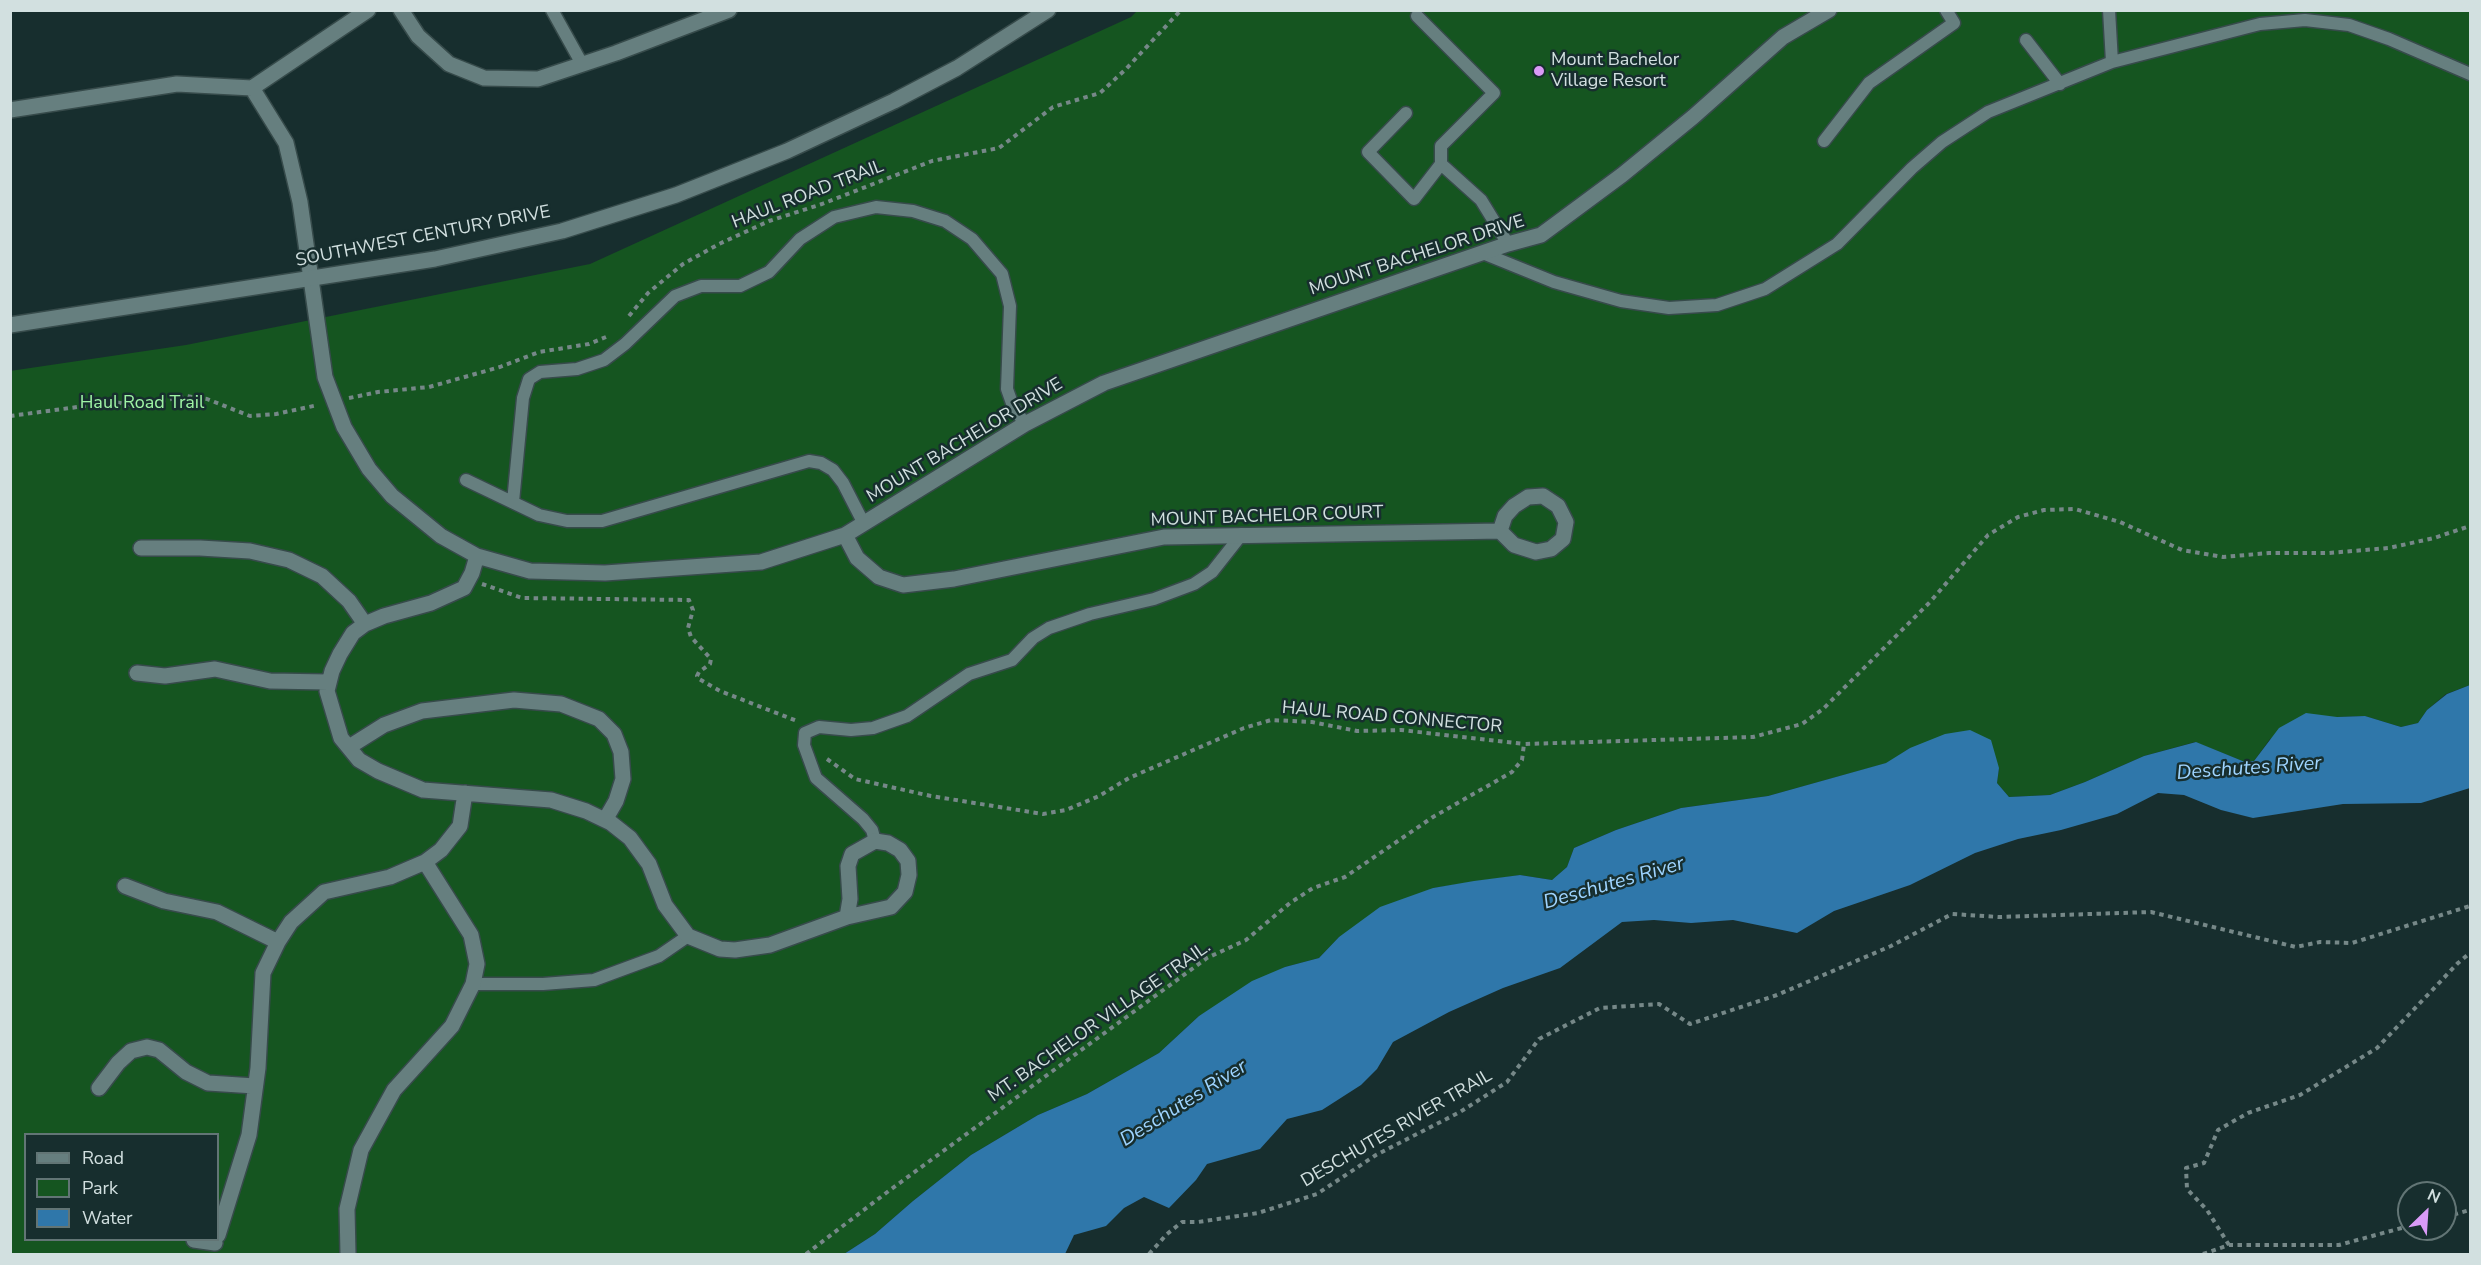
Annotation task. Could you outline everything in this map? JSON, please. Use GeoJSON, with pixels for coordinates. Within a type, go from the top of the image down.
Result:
{"type":"FeatureCollection","features":[{"type":"Feature","properties":{"kind":"street"},"geometry":{"type":"LineString","coordinates":[[10,110],[177,84],[252,88],[368,10]]}},
{"type":"Feature","properties":{"kind":"street"},"geometry":{"type":"LineString","coordinates":[[401,10],[418,36],[449,64],[484,78],[538,79],[729,10]]}},
{"type":"Feature","properties":{"kind":"street","name":"SOUTHWEST CENTURY DRIVE"},"geometry":{"type":"LineString","coordinates":[[10,325],[435,259],[562,231],[676,195],[787,151],[894,101],[957,68],[1048,10]]}},
{"type":"Feature","properties":{"kind":"street","name":"MOUNT BACHELOR DRIVE"},"geometry":{"type":"LineString","coordinates":[[252,88],[286,143],[300,202],[325,377],[344,427],[369,469],[392,496],[441,536],[477,556],[530,571],[605,573],[761,562],[845,535],[1024,424],[1104,383],[1485,254],[1508,244],[1541,235],[1622,176],[1684,125],[1783,37],[1829,10]]}},
{"type":"Feature","properties":{"kind":"street","name":"MOUNT BACHELOR COURT"},"geometry":{"type":"LineString","coordinates":[[845,535],[856,558],[879,577],[903,585],[954,579],[1164,537],[1500,531]]}},
{"type":"Feature","properties":{"kind":"street"},"geometry":{"type":"LineString","coordinates":[[141,548],[250,551],[289,560],[322,576],[349,601],[365,624]]}},
{"type":"Feature","properties":{"kind":"street"},"geometry":{"type":"LineString","coordinates":[[477,556],[464,588],[431,603],[384,616],[365,624],[353,633],[340,654],[328,682],[327,691],[341,738],[359,760],[423,790],[551,800],[586,811],[605,820],[630,838],[649,864],[665,905],[688,936],[706,945],[735,950],[770,945],[847,917],[891,907],[905,892],[909,875],[908,861],[900,850],[888,843],[874,841],[852,854],[848,866],[850,899],[847,917]]}},
{"type":"Feature","properties":{"kind":"street"},"geometry":{"type":"LineString","coordinates":[[137,673],[165,676],[215,669],[270,681],[328,682]]}},
{"type":"Feature","properties":{"kind":"street"},"geometry":{"type":"LineString","coordinates":[[349,747],[384,725],[422,711],[514,700],[561,704],[599,719],[614,734],[621,752],[623,779],[616,801],[605,820]]}},
{"type":"Feature","properties":{"kind":"street"},"geometry":{"type":"LineString","coordinates":[[219,1230],[249,1135],[264,973],[278,942],[291,922],[324,892],[390,877],[425,862],[441,850],[460,826],[465,793]]}},
{"type":"Feature","properties":{"kind":"street"},"geometry":{"type":"LineString","coordinates":[[348,1254],[347,1209],[361,1150],[394,1090],[453,1026],[473,984],[477,964],[471,935],[425,862]]}},
{"type":"Feature","properties":{"kind":"street"},"geometry":{"type":"LineString","coordinates":[[125,886],[164,901],[217,912],[278,942]]}},
{"type":"Feature","properties":{"kind":"street"},"geometry":{"type":"LineString","coordinates":[[99,1088],[117,1063],[131,1051],[147,1047],[159,1050],[186,1072],[208,1083],[255,1086]]}},
{"type":"Feature","properties":{"kind":"lane"},"geometry":{"type":"LineString","coordinates":[[552,10],[582,64]]}},
{"type":"Feature","properties":{"kind":"lane"},"geometry":{"type":"LineString","coordinates":[[1824,141],[1869,83],[1954,23],[1946,10]]}},
{"type":"Feature","properties":{"kind":"lane"},"geometry":{"type":"LineString","coordinates":[[2109,10],[2112,62]]}},
{"type":"Feature","properties":{"kind":"lane"},"geometry":{"type":"LineString","coordinates":[[1406,113],[1368,152],[1414,199],[1441,164],[1441,146],[1494,93],[1417,16]]}},
{"type":"Feature","properties":{"kind":"lane"},"geometry":{"type":"LineString","coordinates":[[1485,254],[1554,282],[1621,301],[1669,308],[1717,305],[1765,289],[1837,244],[1912,168],[1942,142],[1988,112],[2112,62],[2260,24],[2305,20],[2349,25],[2470,74]]}},
{"type":"Feature","properties":{"kind":"lane"},"geometry":{"type":"LineString","coordinates":[[2026,40],[2060,84]]}},
{"type":"Feature","properties":{"kind":"lane"},"geometry":{"type":"LineString","coordinates":[[1441,164],[1481,200],[1508,244]]}},
{"type":"Feature","properties":{"kind":"lane"},"geometry":{"type":"LineString","coordinates":[[513,502],[523,398],[529,379],[540,372],[577,369],[604,360],[625,345],[675,296],[701,286],[740,286],[769,272],[800,239],[834,217],[876,207],[913,211],[945,221],[972,239],[1002,274],[1010,306],[1007,389],[1013,406],[1024,424]]}},
{"type":"Feature","properties":{"kind":"lane"},"geometry":{"type":"LineString","coordinates":[[466,480],[538,515],[567,521],[602,521],[808,461],[821,463],[833,470],[843,483],[864,524]]}},
{"type":"Feature","properties":{"kind":"lane"},"geometry":{"type":"LineString","coordinates":[[874,841],[872,830],[863,819],[816,778],[803,737],[810,730],[830,726],[851,730],[873,728],[907,716],[969,674],[1012,660],[1033,638],[1048,628],[1090,614],[1154,599],[1194,584],[1212,572],[1242,534]]}},
{"type":"Feature","properties":{"kind":"lane"},"geometry":{"type":"LineString","coordinates":[[473,984],[543,984],[594,980],[659,956],[688,936]]}},
{"type":"Feature","properties":{"kind":"path","name":"HAUL ROAD TRAIL"},"geometry":{"type":"LineString","coordinates":[[628,318],[648,293],[682,264],[729,240],[769,221],[822,204],[932,160],[999,148],[1053,107],[1100,93],[1126,69],[1181,10]]}},
{"type":"Feature","properties":{"kind":"path"},"geometry":{"type":"LineString","coordinates":[[10,416],[115,402],[138,406],[186,396],[207,399],[250,416],[276,414],[378,392],[429,387],[500,367],[539,352],[589,344],[610,336]]}},
{"type":"Feature","properties":{"kind":"path"},"geometry":{"type":"LineString","coordinates":[[1524,744],[1753,736],[1802,724],[1823,709],[1930,602],[1988,535],[2018,517],[2044,510],[2075,509],[2100,515],[2182,550],[2223,557],[2389,548],[2434,538],[2470,526]]}},
{"type":"Feature","properties":{"kind":"path"},"geometry":{"type":"LineString","coordinates":[[470,577],[484,585],[522,598],[689,600],[693,610],[688,628],[691,637],[711,659],[710,664],[699,672],[697,676],[699,680],[720,691],[787,717],[810,730]]}},
{"type":"Feature","properties":{"kind":"path","name":"HAUL ROAD CONNECTOR"},"geometry":{"type":"LineString","coordinates":[[810,730],[828,760],[855,778],[931,796],[1043,814],[1066,810],[1099,796],[1129,777],[1245,728],[1271,720],[1312,722],[1357,731],[1401,730],[1524,744]]}},
{"type":"Feature","properties":{"kind":"path","name":"MT. BACHELOR VILLAGE TRAIL."},"geometry":{"type":"LineString","coordinates":[[806,1254],[1207,958],[1246,940],[1313,888],[1345,877],[1432,817],[1512,772],[1522,759],[1524,744]]}},
{"type":"Feature","properties":{"kind":"path","name":"DESCHUTES RIVER TRAIL"},"geometry":{"type":"LineString","coordinates":[[1149,1254],[1167,1234],[1182,1222],[1198,1222],[1258,1213],[1317,1194],[1376,1155],[1460,1112],[1507,1082],[1539,1039],[1600,1008],[1659,1004],[1690,1024],[1777,995],[1890,946],[1952,914],[1999,917],[2151,912],[2296,946],[2320,942],[2352,944],[2470,906]]}},
{"type":"Feature","properties":{"kind":"path"},"geometry":{"type":"LineString","coordinates":[[2229,1245],[2207,1210],[2187,1189],[2186,1168],[2204,1162],[2218,1130],[2248,1113],[2300,1095],[2377,1048],[2457,963],[2470,953]]}},
{"type":"Feature","properties":{"kind":"path"},"geometry":{"type":"LineString","coordinates":[[2203,1254],[2229,1245],[2338,1245],[2397,1229]]}},
{"type":"Feature","properties":{"kind":"green space","name":"Haul Road Trail"},"geometry":{"type":"Polygon","coordinates":[[[1137,11],[2470,11],[2470,685],[2446,694],[2427,710],[2418,723],[2401,727],[2365,716],[2337,717],[2270,739],[2254,761],[2245,762],[2195,742],[2144,756],[2050,795],[2009,797],[1997,783],[1999,768],[1910,748],[1887,763],[1768,796],[1681,808],[1616,830],[1574,848],[1567,867],[1552,880],[1520,875],[1433,888],[1339,937],[1319,958],[1285,967],[1199,1016],[1159,1053],[1087,1094],[1038,1115],[971,1155],[875,1234],[844,1254],[11,1254],[10,371],[186,345],[590,264],[1131,17],[1137,11]]]}},
{"type":"Feature","properties":{"kind":"water","name":"Deschutes River"},"geometry":{"type":"Polygon","coordinates":[[[2470,685],[2470,788],[2421,803],[2343,804],[2253,818],[2221,810],[2184,795],[2158,793],[2117,814],[2061,830],[2018,839],[1975,853],[1910,885],[1834,911],[1797,933],[1733,920],[1691,923],[1654,920],[1622,922],[1560,968],[1503,988],[1449,1012],[1393,1042],[1377,1069],[1361,1085],[1322,1110],[1287,1119],[1260,1149],[1207,1164],[1196,1180],[1169,1208],[1144,1197],[1124,1208],[1106,1226],[1074,1235],[1065,1254],[844,1254],[875,1234],[971,1155],[1038,1115],[1087,1094],[1159,1053],[1199,1016],[1252,981],[1285,967],[1319,958],[1339,937],[1380,907],[1433,888],[1520,875],[1552,880],[1567,867],[1574,848],[1616,830],[1681,808],[1768,796],[1886,763],[1910,748],[1945,734],[1970,730],[1991,740],[1999,768],[1997,783],[2009,797],[2050,795],[2144,756],[2196,742],[2245,762],[2254,761],[2279,728],[2306,713],[2337,717],[2365,716],[2401,727],[2418,723],[2427,710],[2447,694],[2470,685]]]}},
{"type":"Feature","properties":{"kind":"place","name":"Mount Bachelor Village Resort"},"geometry":{"type":"Point","coordinates":[1539,71]}}]}
